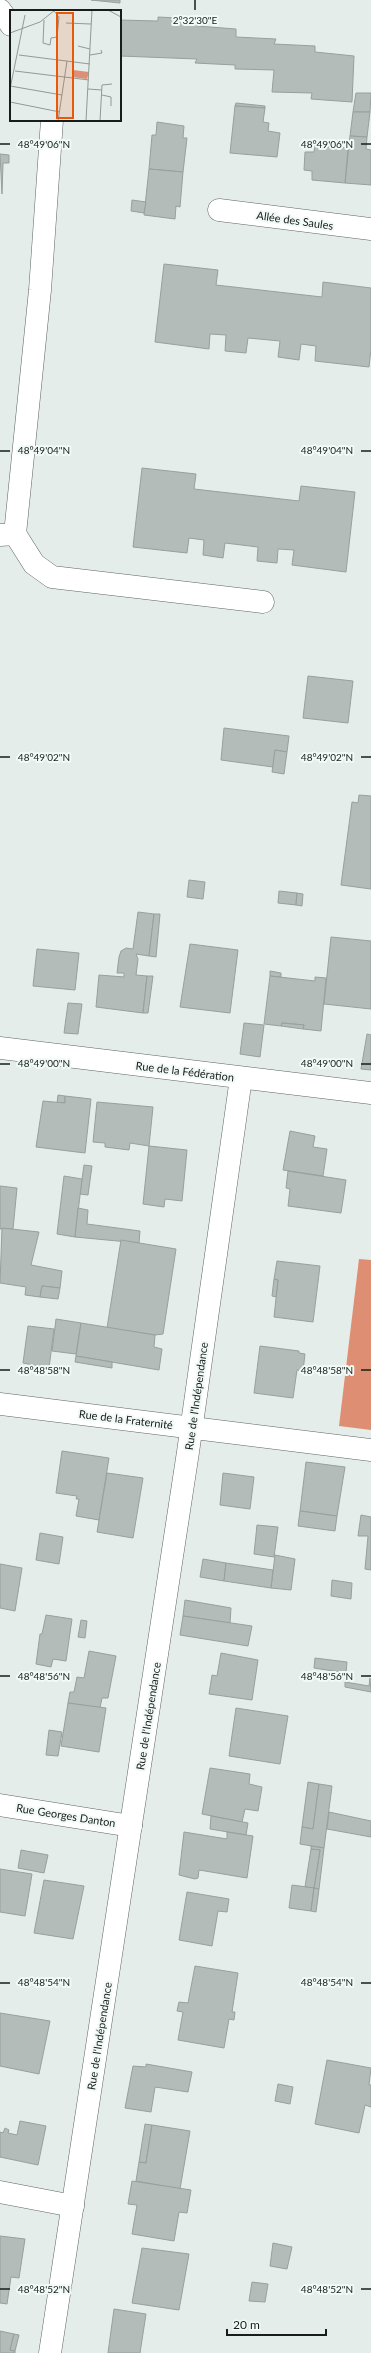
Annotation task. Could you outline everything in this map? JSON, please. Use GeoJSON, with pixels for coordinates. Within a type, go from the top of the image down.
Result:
{"type":"FeatureCollection","features":[{"type":"Feature","properties":{"kind":"street"},"geometry":{"type":"LineString","coordinates":[[0,10],[10,24]]}},
{"type":"Feature","properties":{"kind":"street"},"geometry":{"type":"LineString","coordinates":[[52,121],[40,290],[8,535],[34,564],[52,578],[263,602]]}},
{"type":"Feature","properties":{"kind":"street","name":"Allée des Saules"},"geometry":{"type":"LineString","coordinates":[[219,210],[371,229]]}},
{"type":"Feature","properties":{"kind":"street","name":"Rue de la Fédération"},"geometry":{"type":"LineString","coordinates":[[0,1048],[371,1093]]}},
{"type":"Feature","properties":{"kind":"street","name":"Rue de l'Indépendance"},"geometry":{"type":"LineString","coordinates":[[50,2353],[192,1427],[241,1078]]}},
{"type":"Feature","properties":{"kind":"street","name":"Rue de la Fraternité"},"geometry":{"type":"LineString","coordinates":[[0,1404],[371,1450]]}},
{"type":"Feature","properties":{"kind":"street","name":"Rue Georges Danton"},"geometry":{"type":"LineString","coordinates":[[0,1805],[131,1826]]}},
{"type":"Feature","properties":{"kind":"street"},"geometry":{"type":"LineString","coordinates":[[0,2192],[73,2206]]}},
{"type":"Feature","properties":{"kind":"shaded area"},"geometry":{"type":"Polygon","coordinates":[[[359,1259],[371,1260],[371,1430],[339,1426],[359,1259]]]}},
{"type":"Feature","properties":{"kind":"building"},"geometry":{"type":"Polygon","coordinates":[[[91,0],[120,0],[120,3],[91,0]]]}},
{"type":"Feature","properties":{"kind":"building"},"geometry":{"type":"Polygon","coordinates":[[[158,17],[197,19],[197,26],[236,29],[236,37],[276,39],[274,44],[315,46],[315,52],[354,56],[352,102],[311,99],[312,93],[272,92],[274,70],[235,69],[235,65],[195,63],[197,59],[121,56],[121,20],[158,21],[158,17]]]}},
{"type":"Feature","properties":{"kind":"building"},"geometry":{"type":"Polygon","coordinates":[[[356,93],[371,93],[370,112],[353,112],[356,93]]]}},
{"type":"Feature","properties":{"kind":"building"},"geometry":{"type":"Polygon","coordinates":[[[236,103],[265,106],[265,108],[235,106],[236,103]]]}},
{"type":"Feature","properties":{"kind":"building"},"geometry":{"type":"Polygon","coordinates":[[[235,106],[265,108],[263,122],[269,123],[268,131],[280,133],[277,157],[230,153],[235,106]]]}},
{"type":"Feature","properties":{"kind":"building"},"geometry":{"type":"Polygon","coordinates":[[[353,112],[370,112],[367,137],[350,136],[353,112]]]}},
{"type":"Feature","properties":{"kind":"building"},"geometry":{"type":"Polygon","coordinates":[[[157,122],[184,126],[183,138],[187,138],[183,172],[149,169],[152,135],[156,135],[157,122]]]}},
{"type":"Feature","properties":{"kind":"building"},"geometry":{"type":"Polygon","coordinates":[[[350,136],[367,137],[366,149],[371,150],[371,185],[345,183],[350,136]]]}},
{"type":"Feature","properties":{"kind":"building"},"geometry":{"type":"Polygon","coordinates":[[[315,146],[348,148],[345,183],[312,180],[312,171],[304,170],[305,152],[314,152],[315,146]]]}},
{"type":"Feature","properties":{"kind":"building"},"geometry":{"type":"Polygon","coordinates":[[[0,154],[9,155],[9,163],[3,163],[2,194],[0,154]]]}},
{"type":"Feature","properties":{"kind":"building"},"geometry":{"type":"Polygon","coordinates":[[[149,169],[183,172],[180,207],[176,206],[175,219],[144,215],[149,169]]]}},
{"type":"Feature","properties":{"kind":"building"},"geometry":{"type":"Polygon","coordinates":[[[132,200],[146,202],[144,213],[131,211],[132,200]]]}},
{"type":"Feature","properties":{"kind":"building"},"geometry":{"type":"Polygon","coordinates":[[[164,264],[218,270],[216,285],[322,297],[323,282],[371,288],[371,349],[369,367],[315,361],[316,346],[301,344],[299,360],[278,357],[280,341],[248,338],[246,353],[225,351],[226,335],[210,334],[209,349],[155,342],[164,264]]]}},
{"type":"Feature","properties":{"kind":"building"},"geometry":{"type":"Polygon","coordinates":[[[142,468],[196,474],[194,489],[299,501],[301,486],[355,492],[346,572],[292,565],[294,550],[278,549],[277,563],[257,561],[258,547],[225,543],[223,558],[203,555],[204,540],[189,538],[187,553],[133,547],[142,468]]]}},
{"type":"Feature","properties":{"kind":"building"},"geometry":{"type":"Polygon","coordinates":[[[308,676],[353,681],[348,723],[303,718],[308,676]]]}},
{"type":"Feature","properties":{"kind":"building"},"geometry":{"type":"Polygon","coordinates":[[[224,728],[289,736],[287,752],[275,750],[273,767],[221,760],[224,728]]]}},
{"type":"Feature","properties":{"kind":"building"},"geometry":{"type":"Polygon","coordinates":[[[275,750],[287,752],[284,774],[272,772],[275,750]]]}},
{"type":"Feature","properties":{"kind":"building"},"geometry":{"type":"Polygon","coordinates":[[[359,795],[371,796],[371,889],[341,885],[352,802],[358,803],[359,795]]]}},
{"type":"Feature","properties":{"kind":"building"},"geometry":{"type":"Polygon","coordinates":[[[189,880],[205,882],[203,899],[187,897],[189,880]]]}},
{"type":"Feature","properties":{"kind":"building"},"geometry":{"type":"Polygon","coordinates":[[[279,891],[297,893],[296,905],[278,903],[279,891]]]}},
{"type":"Feature","properties":{"kind":"building"},"geometry":{"type":"Polygon","coordinates":[[[297,893],[303,894],[302,906],[296,905],[297,893]]]}},
{"type":"Feature","properties":{"kind":"building"},"geometry":{"type":"Polygon","coordinates":[[[138,912],[154,914],[149,956],[136,954],[138,959],[136,975],[147,976],[143,1013],[96,1007],[99,975],[124,977],[124,973],[117,973],[119,957],[121,951],[126,948],[133,949],[138,912]]]}},
{"type":"Feature","properties":{"kind":"building"},"geometry":{"type":"Polygon","coordinates":[[[154,914],[160,914],[156,957],[149,956],[154,914]]]}},
{"type":"Feature","properties":{"kind":"building"},"geometry":{"type":"Polygon","coordinates":[[[331,937],[371,941],[371,1009],[324,1004],[331,937]]]}},
{"type":"Feature","properties":{"kind":"building"},"geometry":{"type":"Polygon","coordinates":[[[190,944],[238,950],[230,1013],[180,1007],[190,944]]]}},
{"type":"Feature","properties":{"kind":"building"},"geometry":{"type":"Polygon","coordinates":[[[37,949],[79,953],[75,990],[33,986],[37,949]]]}},
{"type":"Feature","properties":{"kind":"building"},"geometry":{"type":"Polygon","coordinates":[[[270,971],[281,973],[281,977],[270,976],[270,971]]]}},
{"type":"Feature","properties":{"kind":"building"},"geometry":{"type":"Polygon","coordinates":[[[147,976],[153,976],[148,1013],[143,1013],[147,976]]]}},
{"type":"Feature","properties":{"kind":"building"},"geometry":{"type":"Polygon","coordinates":[[[270,976],[315,981],[315,977],[326,978],[321,1031],[303,1029],[304,1025],[282,1023],[281,1026],[264,1024],[270,976]]]}},
{"type":"Feature","properties":{"kind":"building"},"geometry":{"type":"Polygon","coordinates":[[[68,1003],[82,1004],[78,1034],[64,1033],[68,1003]]]}},
{"type":"Feature","properties":{"kind":"building"},"geometry":{"type":"Polygon","coordinates":[[[244,1023],[264,1025],[260,1057],[240,1054],[244,1023]]]}},
{"type":"Feature","properties":{"kind":"building"},"geometry":{"type":"Polygon","coordinates":[[[282,1023],[304,1025],[303,1029],[281,1026],[282,1023]]]}},
{"type":"Feature","properties":{"kind":"building"},"geometry":{"type":"Polygon","coordinates":[[[367,1034],[371,1035],[371,1070],[361,1069],[367,1034]]]}},
{"type":"Feature","properties":{"kind":"building"},"geometry":{"type":"Polygon","coordinates":[[[58,1095],[65,1096],[65,1103],[57,1103],[58,1095]]]}},
{"type":"Feature","properties":{"kind":"building"},"geometry":{"type":"Polygon","coordinates":[[[65,1096],[91,1099],[85,1153],[36,1147],[43,1101],[65,1103],[65,1096]]]}},
{"type":"Feature","properties":{"kind":"building"},"geometry":{"type":"Polygon","coordinates":[[[97,1102],[153,1107],[149,1146],[130,1143],[129,1150],[105,1147],[105,1143],[93,1142],[97,1102]]]}},
{"type":"Feature","properties":{"kind":"building"},"geometry":{"type":"Polygon","coordinates":[[[290,1131],[315,1136],[313,1147],[327,1149],[323,1176],[283,1170],[290,1131]]]}},
{"type":"Feature","properties":{"kind":"building"},"geometry":{"type":"Polygon","coordinates":[[[149,1146],[187,1150],[182,1201],[165,1199],[164,1207],[143,1204],[149,1146]]]}},
{"type":"Feature","properties":{"kind":"building"},"geometry":{"type":"Polygon","coordinates":[[[84,1165],[92,1166],[88,1195],[80,1194],[84,1165]]]}},
{"type":"Feature","properties":{"kind":"building"},"geometry":{"type":"Polygon","coordinates":[[[288,1171],[346,1180],[341,1213],[288,1206],[290,1189],[286,1188],[288,1171]]]}},
{"type":"Feature","properties":{"kind":"building"},"geometry":{"type":"Polygon","coordinates":[[[64,1176],[82,1179],[75,1237],[57,1234],[64,1176]]]}},
{"type":"Feature","properties":{"kind":"building"},"geometry":{"type":"Polygon","coordinates":[[[0,1186],[17,1188],[13,1229],[0,1229],[0,1186]]]}},
{"type":"Feature","properties":{"kind":"building"},"geometry":{"type":"Polygon","coordinates":[[[78,1208],[88,1210],[87,1224],[140,1231],[139,1243],[75,1237],[78,1208]]]}},
{"type":"Feature","properties":{"kind":"building"},"geometry":{"type":"Polygon","coordinates":[[[2,1228],[39,1232],[31,1265],[62,1271],[60,1288],[42,1286],[40,1297],[25,1295],[26,1287],[0,1283],[2,1228]]]}},
{"type":"Feature","properties":{"kind":"building"},"geometry":{"type":"Polygon","coordinates":[[[121,1240],[176,1249],[163,1334],[155,1335],[107,1328],[121,1240]]]}},
{"type":"Feature","properties":{"kind":"building"},"geometry":{"type":"Polygon","coordinates":[[[277,1261],[320,1266],[313,1322],[274,1317],[278,1280],[274,1279],[277,1261]]]}},
{"type":"Feature","properties":{"kind":"building"},"geometry":{"type":"Polygon","coordinates":[[[274,1279],[278,1280],[276,1297],[272,1296],[274,1279]]]}},
{"type":"Feature","properties":{"kind":"building"},"geometry":{"type":"Polygon","coordinates":[[[42,1286],[60,1288],[58,1299],[40,1297],[42,1286]]]}},
{"type":"Feature","properties":{"kind":"building"},"geometry":{"type":"Polygon","coordinates":[[[56,1319],[81,1323],[76,1354],[52,1351],[56,1319]]]}},
{"type":"Feature","properties":{"kind":"building"},"geometry":{"type":"Polygon","coordinates":[[[81,1323],[155,1335],[154,1347],[162,1349],[159,1370],[76,1356],[81,1323]]]}},
{"type":"Feature","properties":{"kind":"building"},"geometry":{"type":"Polygon","coordinates":[[[28,1326],[54,1329],[49,1368],[23,1363],[28,1326]]]}},
{"type":"Feature","properties":{"kind":"building"},"geometry":{"type":"Polygon","coordinates":[[[260,1346],[299,1351],[299,1353],[305,1354],[303,1371],[297,1370],[293,1398],[254,1393],[260,1346]]]}},
{"type":"Feature","properties":{"kind":"building"},"geometry":{"type":"Polygon","coordinates":[[[76,1356],[112,1362],[112,1368],[75,1362],[76,1356]]]}},
{"type":"Feature","properties":{"kind":"building"},"geometry":{"type":"Polygon","coordinates":[[[62,1451],[109,1458],[99,1520],[76,1516],[79,1499],[76,1499],[77,1496],[56,1493],[62,1451]]]}},
{"type":"Feature","properties":{"kind":"building"},"geometry":{"type":"Polygon","coordinates":[[[306,1462],[345,1467],[337,1516],[300,1511],[306,1462]]]}},
{"type":"Feature","properties":{"kind":"building"},"geometry":{"type":"Polygon","coordinates":[[[107,1473],[143,1478],[133,1538],[97,1532],[107,1473]]]}},
{"type":"Feature","properties":{"kind":"building"},"geometry":{"type":"Polygon","coordinates":[[[223,1473],[254,1477],[250,1509],[220,1505],[223,1473]]]}},
{"type":"Feature","properties":{"kind":"building"},"geometry":{"type":"Polygon","coordinates":[[[300,1511],[337,1516],[335,1531],[298,1526],[300,1511]]]}},
{"type":"Feature","properties":{"kind":"building"},"geometry":{"type":"Polygon","coordinates":[[[361,1515],[371,1517],[371,1570],[365,1569],[368,1536],[358,1536],[361,1515]]]}},
{"type":"Feature","properties":{"kind":"building"},"geometry":{"type":"Polygon","coordinates":[[[257,1525],[278,1527],[274,1557],[254,1554],[257,1525]]]}},
{"type":"Feature","properties":{"kind":"building"},"geometry":{"type":"Polygon","coordinates":[[[40,1533],[63,1537],[59,1564],[36,1560],[40,1533]]]}},
{"type":"Feature","properties":{"kind":"building"},"geometry":{"type":"Polygon","coordinates":[[[275,1555],[295,1559],[291,1590],[271,1588],[275,1555]]]}},
{"type":"Feature","properties":{"kind":"building"},"geometry":{"type":"Polygon","coordinates":[[[203,1559],[226,1563],[224,1581],[200,1577],[203,1559]]]}},
{"type":"Feature","properties":{"kind":"building"},"geometry":{"type":"Polygon","coordinates":[[[226,1563],[273,1570],[271,1588],[224,1581],[226,1563]]]}},
{"type":"Feature","properties":{"kind":"building"},"geometry":{"type":"Polygon","coordinates":[[[0,1564],[22,1568],[15,1611],[0,1608],[0,1564]]]}},
{"type":"Feature","properties":{"kind":"building"},"geometry":{"type":"Polygon","coordinates":[[[332,1580],[352,1583],[351,1599],[331,1596],[332,1580]]]}},
{"type":"Feature","properties":{"kind":"building"},"geometry":{"type":"Polygon","coordinates":[[[185,1600],[231,1608],[230,1623],[183,1616],[185,1600]]]}},
{"type":"Feature","properties":{"kind":"building"},"geometry":{"type":"Polygon","coordinates":[[[46,1615],[72,1619],[66,1661],[53,1659],[51,1667],[36,1664],[40,1634],[42,1634],[46,1615]]]}},
{"type":"Feature","properties":{"kind":"building"},"geometry":{"type":"Polygon","coordinates":[[[183,1616],[252,1626],[248,1646],[180,1635],[183,1616]]]}},
{"type":"Feature","properties":{"kind":"building"},"geometry":{"type":"Polygon","coordinates":[[[81,1620],[87,1621],[85,1638],[78,1637],[81,1620]]]}},
{"type":"Feature","properties":{"kind":"building"},"geometry":{"type":"Polygon","coordinates":[[[89,1651],[116,1656],[108,1698],[102,1698],[100,1708],[68,1703],[70,1692],[74,1692],[77,1677],[84,1678],[89,1651]]]}},
{"type":"Feature","properties":{"kind":"building"},"geometry":{"type":"Polygon","coordinates":[[[221,1653],[258,1660],[252,1700],[209,1694],[212,1675],[217,1676],[221,1653]]]}},
{"type":"Feature","properties":{"kind":"building"},"geometry":{"type":"Polygon","coordinates":[[[315,1658],[347,1662],[346,1673],[314,1668],[315,1658]]]}},
{"type":"Feature","properties":{"kind":"building"},"geometry":{"type":"Polygon","coordinates":[[[370,1678],[371,1692],[345,1687],[345,1682],[369,1686],[370,1678]]]}},
{"type":"Feature","properties":{"kind":"building"},"geometry":{"type":"Polygon","coordinates":[[[68,1703],[106,1708],[99,1752],[61,1746],[68,1703]]]}},
{"type":"Feature","properties":{"kind":"building"},"geometry":{"type":"Polygon","coordinates":[[[236,1708],[288,1716],[280,1764],[229,1756],[236,1708]]]}},
{"type":"Feature","properties":{"kind":"building"},"geometry":{"type":"Polygon","coordinates":[[[49,1730],[62,1732],[58,1756],[46,1755],[49,1730]]]}},
{"type":"Feature","properties":{"kind":"building"},"geometry":{"type":"Polygon","coordinates":[[[210,1768],[250,1774],[249,1784],[262,1787],[258,1811],[245,1809],[242,1822],[202,1814],[210,1768]]]}},
{"type":"Feature","properties":{"kind":"building"},"geometry":{"type":"Polygon","coordinates":[[[308,1782],[319,1784],[313,1829],[302,1827],[308,1782]]]}},
{"type":"Feature","properties":{"kind":"building"},"geometry":{"type":"Polygon","coordinates":[[[319,1784],[332,1786],[324,1848],[300,1844],[302,1827],[313,1829],[319,1784]]]}},
{"type":"Feature","properties":{"kind":"building"},"geometry":{"type":"Polygon","coordinates":[[[329,1812],[371,1821],[371,1837],[327,1829],[329,1812]]]}},
{"type":"Feature","properties":{"kind":"building"},"geometry":{"type":"Polygon","coordinates":[[[211,1816],[248,1823],[246,1835],[210,1829],[211,1816]]]}},
{"type":"Feature","properties":{"kind":"building"},"geometry":{"type":"Polygon","coordinates":[[[184,1832],[227,1839],[227,1832],[253,1836],[247,1878],[199,1870],[198,1878],[195,1879],[179,1875],[184,1832]]]}},
{"type":"Feature","properties":{"kind":"building"},"geometry":{"type":"Polygon","coordinates":[[[311,1846],[324,1848],[319,1889],[314,1888],[320,1850],[311,1849],[311,1846]]]}},
{"type":"Feature","properties":{"kind":"building"},"geometry":{"type":"Polygon","coordinates":[[[311,1849],[320,1850],[314,1888],[305,1887],[311,1849]]]}},
{"type":"Feature","properties":{"kind":"building"},"geometry":{"type":"Polygon","coordinates":[[[21,1850],[48,1855],[44,1873],[18,1868],[21,1850]]]}},
{"type":"Feature","properties":{"kind":"building"},"geometry":{"type":"Polygon","coordinates":[[[0,1869],[32,1874],[25,1916],[0,1912],[0,1869]]]}},
{"type":"Feature","properties":{"kind":"building"},"geometry":{"type":"Polygon","coordinates":[[[44,1880],[84,1886],[73,1939],[34,1933],[44,1880]]]}},
{"type":"Feature","properties":{"kind":"building"},"geometry":{"type":"Polygon","coordinates":[[[292,1885],[314,1888],[311,1911],[289,1908],[292,1885]]]}},
{"type":"Feature","properties":{"kind":"building"},"geometry":{"type":"Polygon","coordinates":[[[314,1888],[319,1889],[316,1912],[311,1911],[314,1888]]]}},
{"type":"Feature","properties":{"kind":"building"},"geometry":{"type":"Polygon","coordinates":[[[187,1892],[229,1899],[227,1912],[218,1911],[212,1946],[179,1940],[187,1892]]]}},
{"type":"Feature","properties":{"kind":"building"},"geometry":{"type":"Polygon","coordinates":[[[195,1966],[238,1973],[232,2012],[235,2012],[234,2020],[229,2019],[224,2048],[178,2040],[183,2012],[177,2011],[179,2002],[188,2003],[195,1966]]]}},
{"type":"Feature","properties":{"kind":"building"},"geometry":{"type":"Polygon","coordinates":[[[0,2013],[50,2021],[39,2074],[0,2066],[0,2013]]]}},
{"type":"Feature","properties":{"kind":"building"},"geometry":{"type":"Polygon","coordinates":[[[327,2060],[371,2068],[369,2085],[371,2085],[371,2107],[365,2105],[359,2133],[315,2124],[327,2060]]]}},
{"type":"Feature","properties":{"kind":"building"},"geometry":{"type":"Polygon","coordinates":[[[146,2064],[192,2072],[188,2092],[155,2087],[151,2112],[125,2108],[133,2066],[146,2067],[146,2064]]]}},
{"type":"Feature","properties":{"kind":"building"},"geometry":{"type":"Polygon","coordinates":[[[278,2084],[293,2087],[290,2104],[275,2101],[278,2084]]]}},
{"type":"Feature","properties":{"kind":"building"},"geometry":{"type":"Polygon","coordinates":[[[20,2121],[46,2126],[38,2165],[0,2157],[0,2132],[3,2133],[5,2128],[9,2130],[8,2133],[17,2135],[20,2121]]]}},
{"type":"Feature","properties":{"kind":"building"},"geometry":{"type":"Polygon","coordinates":[[[145,2124],[152,2125],[146,2163],[139,2162],[145,2124]]]}},
{"type":"Feature","properties":{"kind":"building"},"geometry":{"type":"Polygon","coordinates":[[[152,2125],[190,2131],[180,2189],[136,2181],[139,2162],[146,2163],[152,2125]]]}},
{"type":"Feature","properties":{"kind":"building"},"geometry":{"type":"Polygon","coordinates":[[[132,2181],[191,2190],[187,2213],[179,2212],[174,2241],[132,2234],[137,2205],[128,2204],[132,2181]]]}},
{"type":"Feature","properties":{"kind":"building"},"geometry":{"type":"Polygon","coordinates":[[[0,2236],[25,2239],[19,2278],[11,2277],[7,2304],[0,2303],[0,2236]]]}},
{"type":"Feature","properties":{"kind":"building"},"geometry":{"type":"Polygon","coordinates":[[[273,2243],[292,2247],[287,2269],[270,2266],[273,2243]]]}},
{"type":"Feature","properties":{"kind":"building"},"geometry":{"type":"Polygon","coordinates":[[[142,2248],[189,2254],[179,2310],[132,2303],[142,2248]]]}},
{"type":"Feature","properties":{"kind":"building"},"geometry":{"type":"Polygon","coordinates":[[[252,2282],[268,2284],[265,2302],[249,2301],[252,2282]]]}},
{"type":"Feature","properties":{"kind":"building"},"geometry":{"type":"Polygon","coordinates":[[[114,2309],[146,2314],[140,2353],[108,2353],[114,2309]]]}},
{"type":"Feature","properties":{"kind":"building"},"geometry":{"type":"Polygon","coordinates":[[[0,2331],[14,2334],[10,2350],[15,2351],[15,2353],[0,2353],[0,2331]]]}},
{"type":"Feature","properties":{"kind":"building"},"geometry":{"type":"Polygon","coordinates":[[[14,2334],[19,2335],[15,2351],[10,2350],[14,2334]]]}}]}
